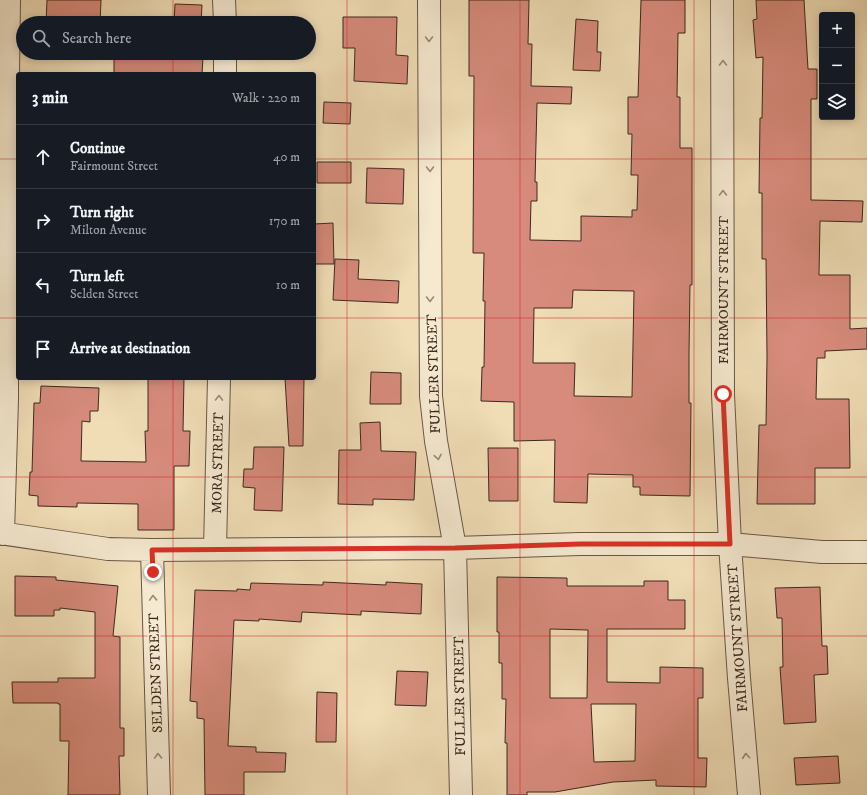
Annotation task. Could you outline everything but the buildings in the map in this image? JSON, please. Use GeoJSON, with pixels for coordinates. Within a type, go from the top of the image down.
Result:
{"type":"FeatureCollection","features":[{"type":"Feature","properties":{"kind":"street"},"geometry":{"type":"LineString","coordinates":[[9,0],[7,150],[7,399],[1,534],[108,549],[152,550],[455,548],[580,544],[730,544],[822,552],[867,552]]}},
{"type":"Feature","properties":{"kind":"street"},"geometry":{"type":"LineString","coordinates":[[224,0],[224,16]]}},
{"type":"Feature","properties":{"kind":"street","name":"FULLER STREET"},"geometry":{"type":"LineString","coordinates":[[429,0],[431,396],[436,441],[455,548],[461,795]]}},
{"type":"Feature","properties":{"kind":"street","name":"FAIRMOUNT STREET"},"geometry":{"type":"LineString","coordinates":[[722,0],[723,394],[730,544],[749,795]]}},
{"type":"Feature","properties":{"kind":"street"},"geometry":{"type":"LineString","coordinates":[[225,60],[225,72]]}},
{"type":"Feature","properties":{"kind":"street","name":"MORA STREET"},"geometry":{"type":"LineString","coordinates":[[215,549],[219,380]]}},
{"type":"Feature","properties":{"kind":"street","name":"SELDEN STREET"},"geometry":{"type":"LineString","coordinates":[[152,550],[159,795]]}},
{"type":"Feature","properties":{"kind":"route"},"geometry":{"type":"LineString","coordinates":[[153,572],[152,550],[455,548],[580,544],[730,544],[723,394]]}}]}
